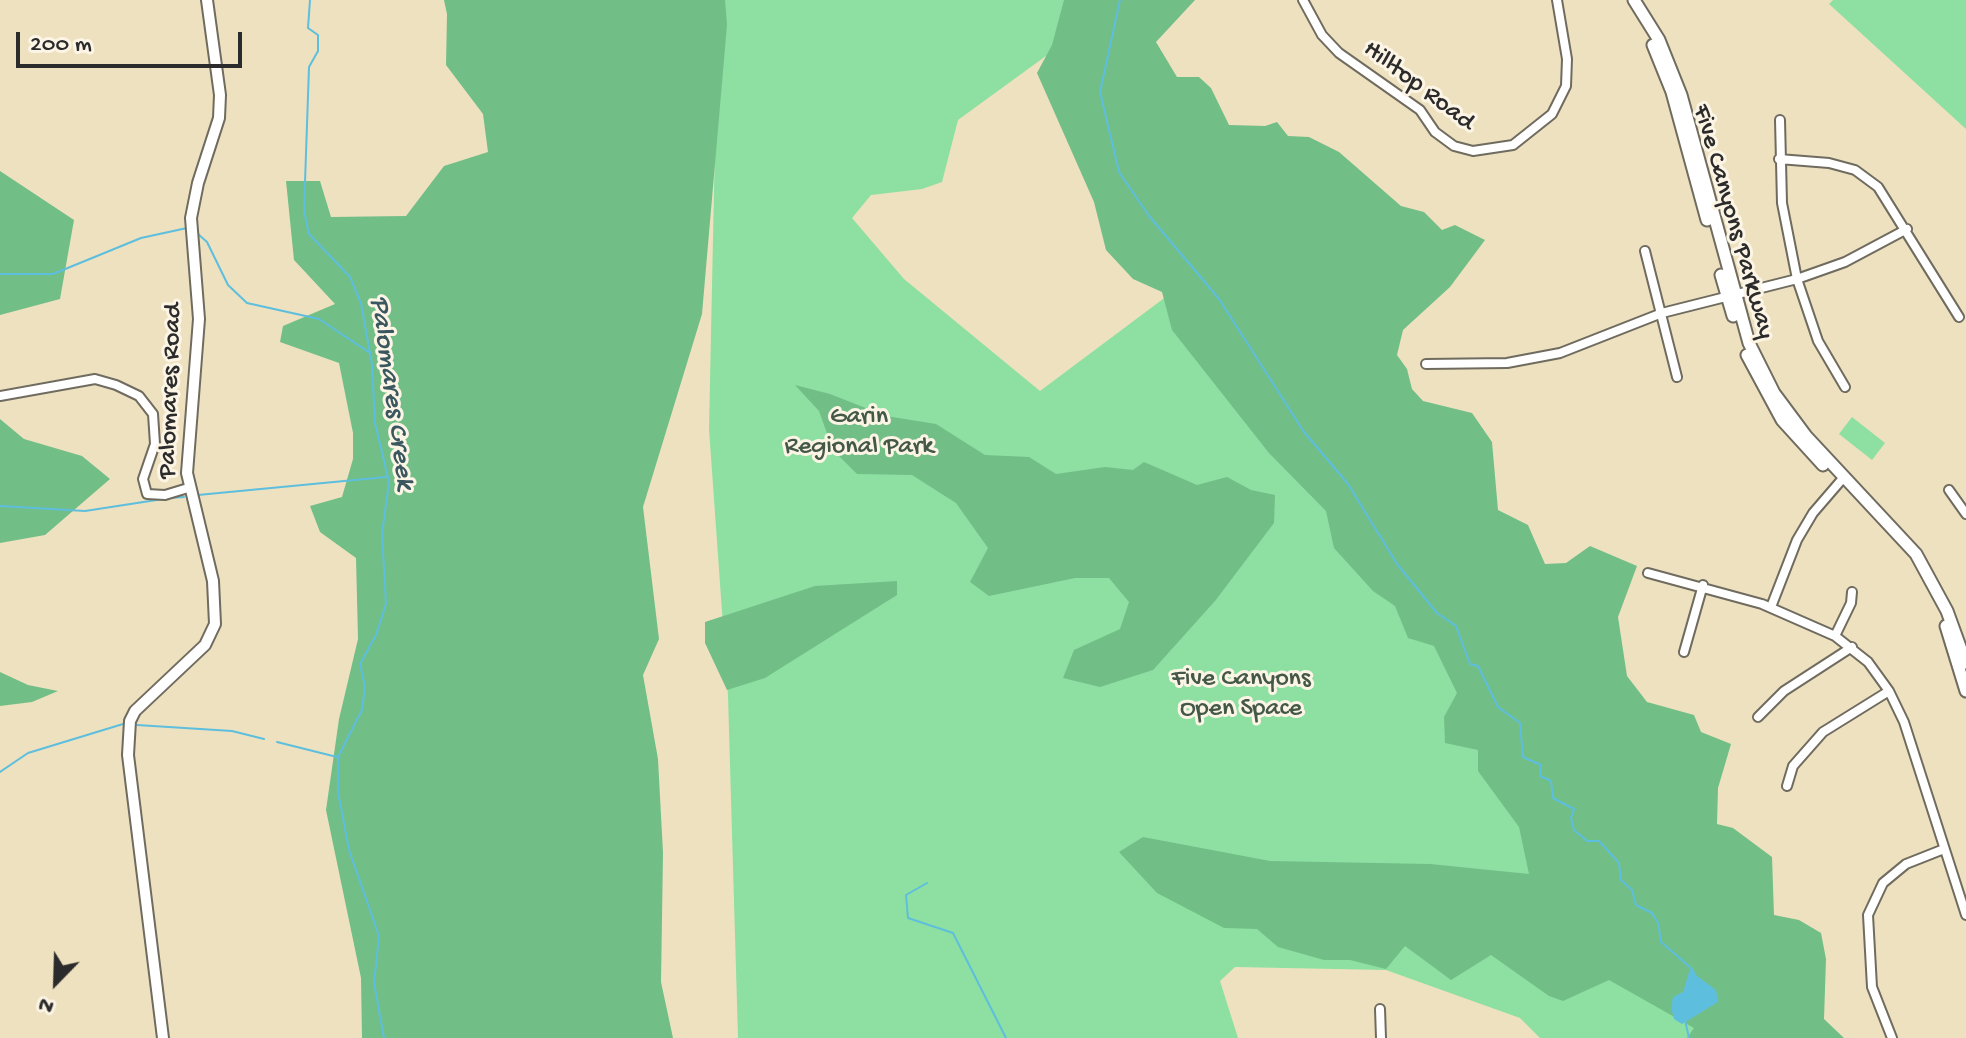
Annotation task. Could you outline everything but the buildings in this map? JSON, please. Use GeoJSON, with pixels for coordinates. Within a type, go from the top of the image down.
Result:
{"type":"FeatureCollection","features":[{"type":"Feature","properties":{"kind":"main road","name":"Five Canyons Parkway"},"geometry":{"type":"LineString","coordinates":[[1634,0],[1651,33],[1672,92],[1742,344],[1769,399],[1804,445],[1898,530],[1916,554],[1947,611],[1966,663]]}},
{"type":"Feature","properties":{"kind":"main road","name":"Five Canyons Parkway"},"geometry":{"type":"LineString","coordinates":[[1960,646],[1966,691]]}},
{"type":"Feature","properties":{"kind":"street","name":"Palomares Road"},"geometry":{"type":"LineString","coordinates":[[163,1038],[128,755],[130,721],[135,711],[205,645],[215,624],[213,581],[188,488],[199,319],[191,218],[198,183],[219,118],[220,95],[207,0]]}},
{"type":"Feature","properties":{"kind":"street","name":"Hilltop Road"},"geometry":{"type":"LineString","coordinates":[[1303,0],[1322,35],[1339,53],[1420,110],[1435,132],[1454,146],[1473,151],[1513,145],[1552,114],[1566,86],[1567,59],[1557,0]]}},
{"type":"Feature","properties":{"kind":"street"},"geometry":{"type":"LineString","coordinates":[[1780,120],[1782,203],[1797,279],[1818,341],[1845,387]]}},
{"type":"Feature","properties":{"kind":"street"},"geometry":{"type":"LineString","coordinates":[[1779,159],[1829,163],[1855,170],[1878,187],[1907,229],[1959,317]]}},
{"type":"Feature","properties":{"kind":"street"},"geometry":{"type":"LineString","coordinates":[[1426,364],[1507,363],[1560,353],[1662,313],[1797,279],[1845,262],[1907,229]]}},
{"type":"Feature","properties":{"kind":"street"},"geometry":{"type":"LineString","coordinates":[[1645,251],[1677,377]]}},
{"type":"Feature","properties":{"kind":"street"},"geometry":{"type":"LineString","coordinates":[[0,396],[95,379],[139,396],[153,414],[155,444],[143,479],[147,494],[165,495],[188,488]]}},
{"type":"Feature","properties":{"kind":"street"},"geometry":{"type":"LineString","coordinates":[[1771,607],[1797,540],[1813,513],[1842,479]]}},
{"type":"Feature","properties":{"kind":"street"},"geometry":{"type":"LineString","coordinates":[[1949,490],[1966,514]]}},
{"type":"Feature","properties":{"kind":"street"},"geometry":{"type":"LineString","coordinates":[[1648,573],[1703,585],[1771,607],[1835,636],[1868,662],[1889,691],[1904,722],[1966,915]]}},
{"type":"Feature","properties":{"kind":"street"},"geometry":{"type":"LineString","coordinates":[[1684,652],[1703,585]]}},
{"type":"Feature","properties":{"kind":"street"},"geometry":{"type":"LineString","coordinates":[[1835,636],[1851,603],[1852,592]]}},
{"type":"Feature","properties":{"kind":"street"},"geometry":{"type":"LineString","coordinates":[[1758,717],[1784,691],[1852,647]]}},
{"type":"Feature","properties":{"kind":"street"},"geometry":{"type":"LineString","coordinates":[[1787,786],[1793,766],[1823,732],[1889,691]]}},
{"type":"Feature","properties":{"kind":"street"},"geometry":{"type":"LineString","coordinates":[[1892,1038],[1872,987],[1868,915],[1883,883],[1906,864],[1944,849]]}},
{"type":"Feature","properties":{"kind":"street"},"geometry":{"type":"LineString","coordinates":[[1380,1009],[1381,1038]]}},
{"type":"Feature","properties":{"kind":"green space"},"geometry":{"type":"Polygon","coordinates":[[[444,0],[725,0],[727,25],[702,314],[643,507],[659,639],[643,675],[658,759],[663,853],[661,982],[673,1038],[362,1038],[361,978],[326,810],[339,719],[358,639],[356,558],[320,532],[310,506],[342,497],[353,459],[353,433],[339,363],[280,342],[283,326],[335,304],[294,260],[286,181],[320,181],[331,217],[406,216],[444,166],[488,152],[483,114],[446,65],[447,14],[444,0]]]}},
{"type":"Feature","properties":{"kind":"green space","name":"Five Canyons Open Space"},"geometry":{"type":"Polygon","coordinates":[[[718,0],[1070,0],[1050,53],[958,120],[942,182],[922,189],[871,195],[852,218],[904,279],[1040,391],[1183,284],[1792,1038],[1540,1038],[1520,1018],[1386,970],[1235,967],[1220,981],[1238,1038],[738,1038],[728,696],[709,429],[718,0]]]}},
{"type":"Feature","properties":{"kind":"green space"},"geometry":{"type":"Polygon","coordinates":[[[1064,0],[1195,0],[1156,42],[1177,77],[1199,77],[1211,88],[1229,125],[1265,126],[1277,122],[1288,136],[1309,137],[1339,152],[1401,206],[1424,212],[1442,230],[1455,225],[1485,240],[1450,287],[1403,330],[1397,355],[1407,369],[1412,389],[1423,401],[1472,413],[1492,442],[1498,510],[1528,525],[1545,564],[1566,563],[1590,546],[1637,566],[1618,617],[1627,676],[1647,702],[1694,715],[1701,732],[1731,744],[1718,788],[1717,824],[1733,828],[1772,857],[1774,915],[1799,920],[1821,933],[1826,959],[1824,1019],[1844,1038],[1687,1038],[1694,1028],[1609,980],[1563,1001],[1549,996],[1491,955],[1451,980],[1405,946],[1386,969],[1350,960],[1324,960],[1278,947],[1257,929],[1224,928],[1157,893],[1119,852],[1143,837],[1270,861],[1430,864],[1529,874],[1519,827],[1478,771],[1478,750],[1445,743],[1444,717],[1457,693],[1434,646],[1408,638],[1395,606],[1373,591],[1334,548],[1326,511],[1269,453],[1172,330],[1162,292],[1133,279],[1106,250],[1094,202],[1037,73],[1052,45],[1064,0]]]}},
{"type":"Feature","properties":{"kind":"green space"},"geometry":{"type":"Polygon","coordinates":[[[1833,0],[1966,0],[1966,129],[1829,4],[1833,0]]]}},
{"type":"Feature","properties":{"kind":"green space"},"geometry":{"type":"Polygon","coordinates":[[[0,171],[74,220],[60,299],[0,315],[0,171]]]}},
{"type":"Feature","properties":{"kind":"green space","name":"Garin Regional Park"},"geometry":{"type":"Polygon","coordinates":[[[795,385],[830,394],[886,416],[936,424],[985,455],[1029,457],[1056,474],[1105,467],[1133,470],[1144,462],[1197,485],[1227,477],[1251,490],[1275,495],[1274,523],[1215,601],[1153,670],[1100,687],[1063,678],[1074,650],[1120,629],[1129,602],[1109,578],[1075,578],[989,596],[970,582],[988,548],[956,503],[912,475],[857,474],[833,450],[819,411],[795,385]]]}},
{"type":"Feature","properties":{"kind":"green space"},"geometry":{"type":"Polygon","coordinates":[[[1852,417],[1885,443],[1872,460],[1839,434],[1852,417]]]}},
{"type":"Feature","properties":{"kind":"green space"},"geometry":{"type":"Polygon","coordinates":[[[0,419],[24,439],[82,456],[110,479],[45,535],[0,543],[0,419]]]}},
{"type":"Feature","properties":{"kind":"green space"},"geometry":{"type":"Polygon","coordinates":[[[897,581],[897,595],[765,678],[727,690],[705,643],[705,622],[815,586],[897,581]]]}},
{"type":"Feature","properties":{"kind":"green space"},"geometry":{"type":"Polygon","coordinates":[[[0,672],[28,685],[58,691],[32,702],[0,706],[0,672]]]}},
{"type":"Feature","properties":{"kind":"water"},"geometry":{"type":"Polygon","coordinates":[[[1691,966],[1697,976],[1716,990],[1718,1002],[1682,1024],[1674,1019],[1671,1008],[1673,997],[1683,992],[1691,966]]]}},
{"type":"Feature","properties":{"kind":"waterway","name":"Palomares Creek"},"geometry":{"type":"LineString","coordinates":[[310,0],[308,28],[318,35],[318,51],[309,67],[304,211],[309,234],[350,277],[361,303],[372,365],[375,423],[389,482],[382,534],[386,604],[376,635],[360,664],[365,687],[362,710],[338,757],[338,792],[349,850],[379,936],[374,983],[384,1038]]}},
{"type":"Feature","properties":{"kind":"waterway"},"geometry":{"type":"LineString","coordinates":[[1120,0],[1100,92],[1119,172],[1149,216],[1219,299],[1304,432],[1348,484],[1397,564],[1437,613],[1456,626],[1470,664],[1478,666],[1498,707],[1520,723],[1523,757],[1541,765],[1540,776],[1551,781],[1553,798],[1574,809],[1571,818],[1574,830],[1587,841],[1599,841],[1619,863],[1621,880],[1632,890],[1636,905],[1652,913],[1658,923],[1661,942],[1691,968]]}},
{"type":"Feature","properties":{"kind":"waterway"},"geometry":{"type":"LineString","coordinates":[[0,274],[53,274],[141,238],[187,228]]}},
{"type":"Feature","properties":{"kind":"waterway"},"geometry":{"type":"LineString","coordinates":[[198,234],[207,242],[228,285],[247,303],[319,319],[370,353]]}},
{"type":"Feature","properties":{"kind":"waterway"},"geometry":{"type":"LineString","coordinates":[[198,495],[386,477]]}},
{"type":"Feature","properties":{"kind":"waterway"},"geometry":{"type":"LineString","coordinates":[[169,498],[184,497]]}},
{"type":"Feature","properties":{"kind":"waterway"},"geometry":{"type":"LineString","coordinates":[[0,506],[85,511],[163,499]]}},
{"type":"Feature","properties":{"kind":"waterway"},"geometry":{"type":"LineString","coordinates":[[0,772],[28,753],[123,724]]}},
{"type":"Feature","properties":{"kind":"waterway"},"geometry":{"type":"LineString","coordinates":[[137,725],[232,731],[264,739]]}},
{"type":"Feature","properties":{"kind":"waterway"},"geometry":{"type":"LineString","coordinates":[[277,742],[337,757]]}},
{"type":"Feature","properties":{"kind":"waterway"},"geometry":{"type":"LineString","coordinates":[[927,883],[906,895],[908,918],[953,933],[1006,1038]]}},
{"type":"Feature","properties":{"kind":"waterway"},"geometry":{"type":"LineString","coordinates":[[1685,1020],[1689,1038]]}}]}
